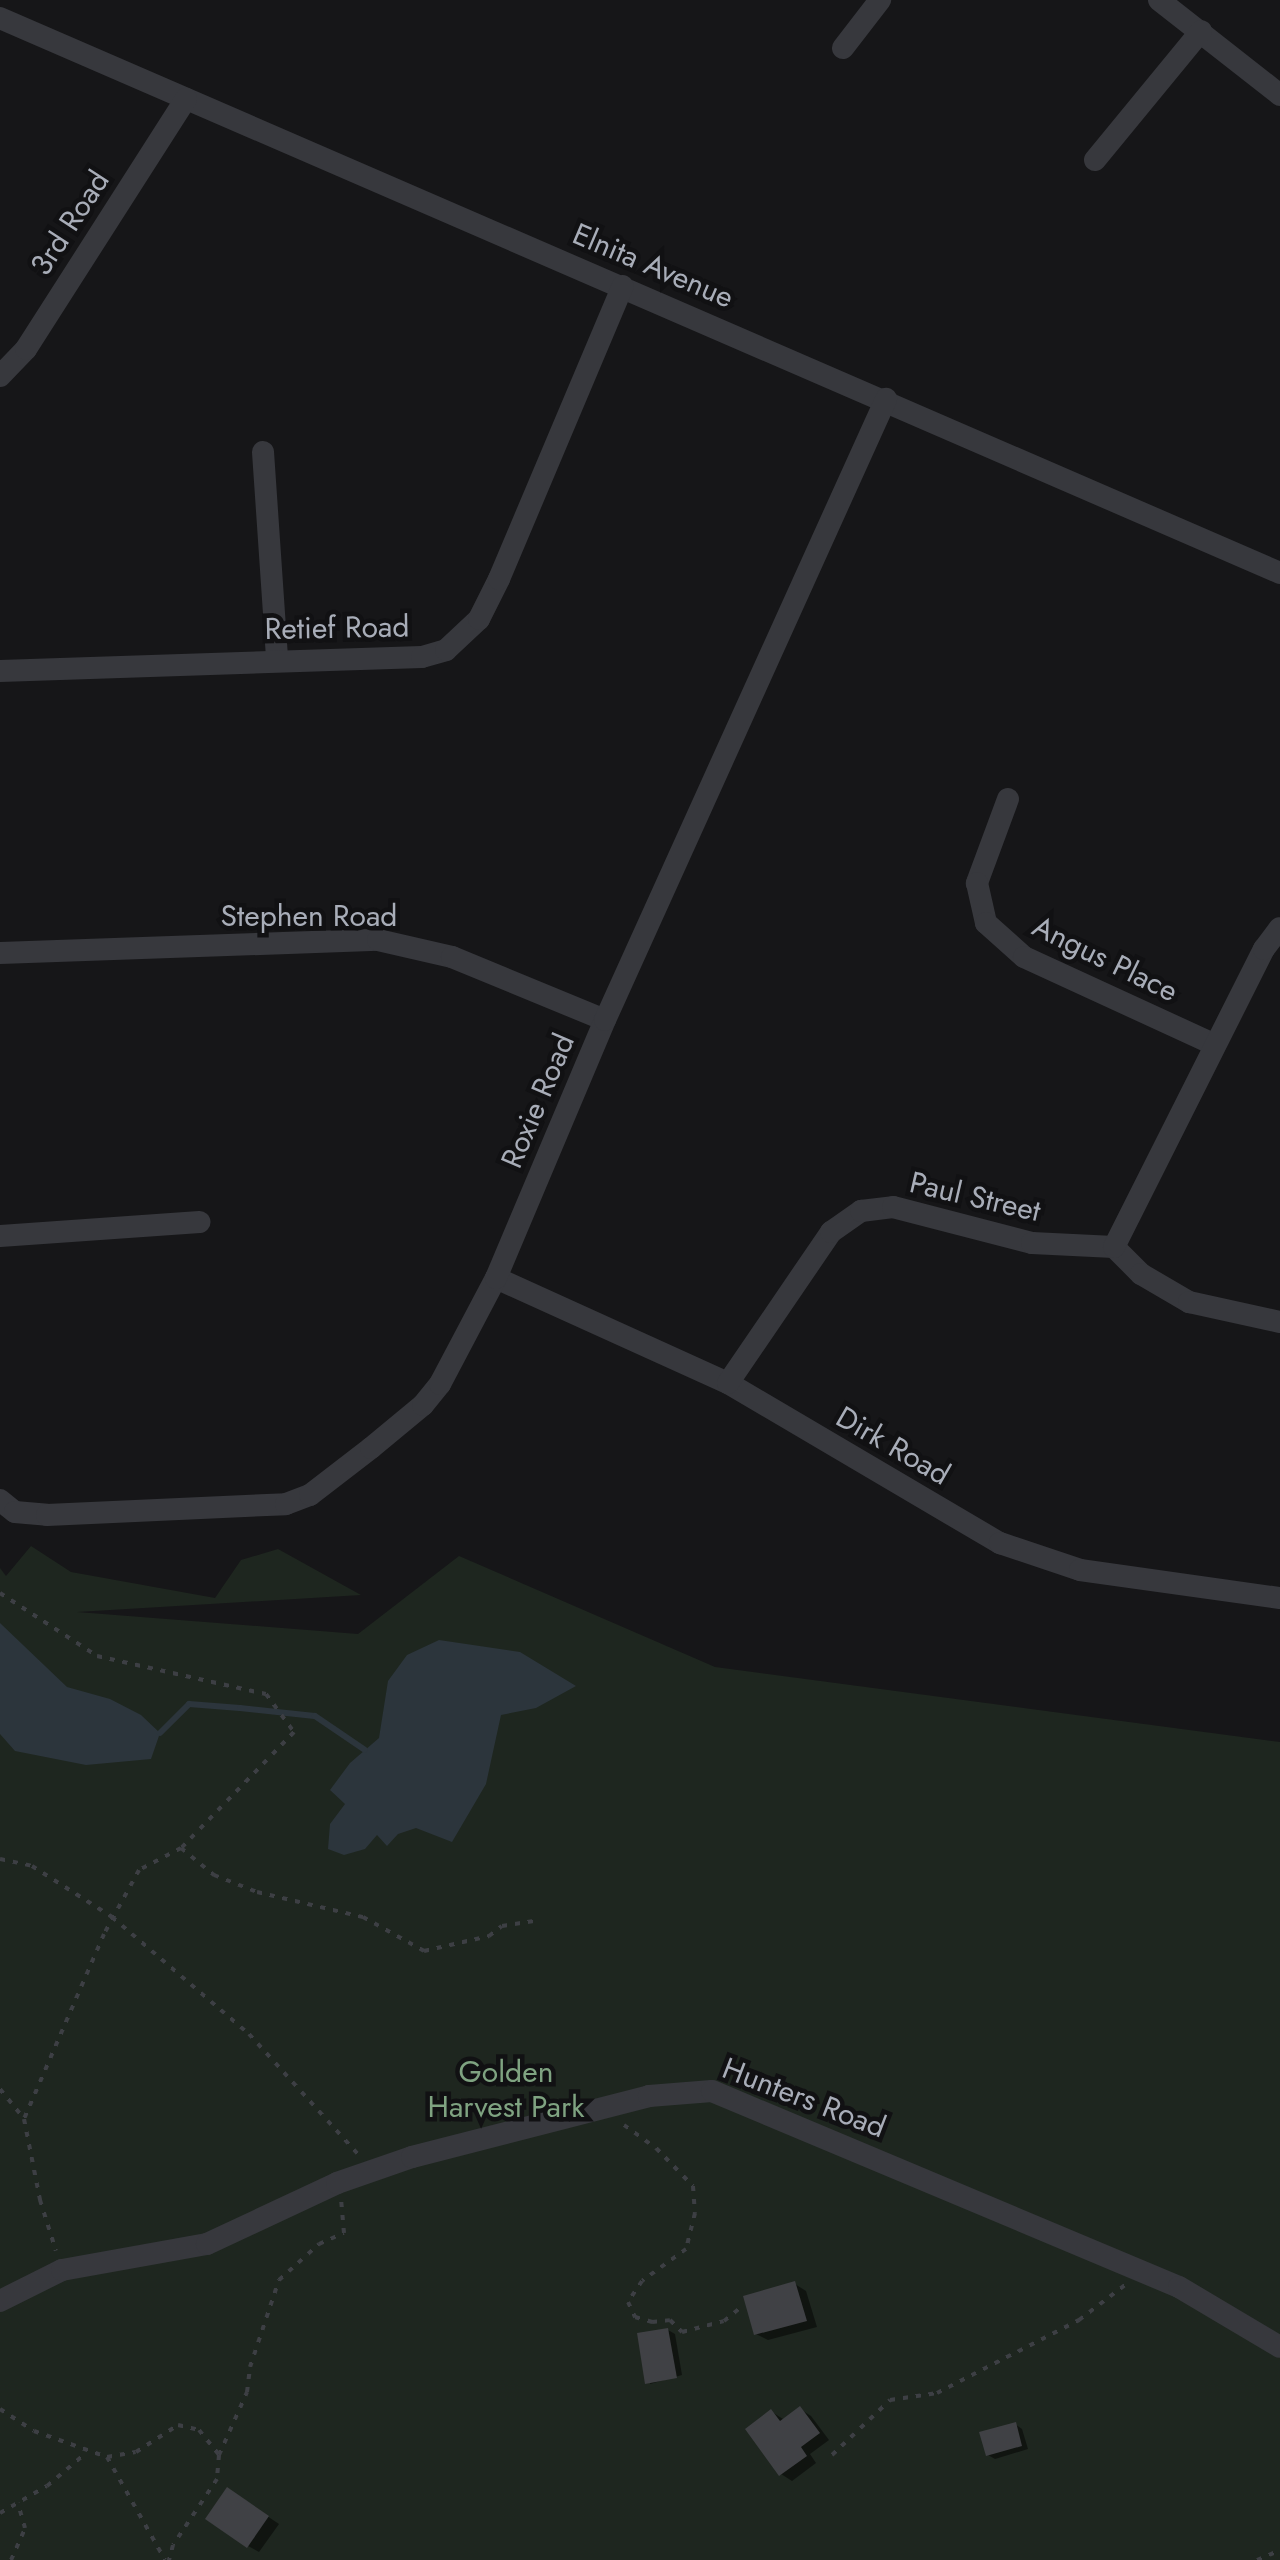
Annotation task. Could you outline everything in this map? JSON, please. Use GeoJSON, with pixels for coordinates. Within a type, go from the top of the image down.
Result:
{"type":"FeatureCollection","features":[{"type":"Feature","properties":{"kind":"street"},"geometry":{"type":"LineString","coordinates":[[842,48],[880,0]]}},
{"type":"Feature","properties":{"kind":"street"},"geometry":{"type":"LineString","coordinates":[[1159,0],[1280,95]]}},
{"type":"Feature","properties":{"kind":"street","name":"Elnita Avenue"},"geometry":{"type":"LineString","coordinates":[[0,18],[886,398],[1280,573]]}},
{"type":"Feature","properties":{"kind":"street"},"geometry":{"type":"LineString","coordinates":[[1094,160],[1200,31]]}},
{"type":"Feature","properties":{"kind":"street","name":"3rd Road"},"geometry":{"type":"LineString","coordinates":[[0,376],[26,349],[186,98]]}},
{"type":"Feature","properties":{"kind":"street","name":"Retief Road"},"geometry":{"type":"LineString","coordinates":[[0,671],[422,657],[464,636],[480,618],[499,579],[623,286]]}},
{"type":"Feature","properties":{"kind":"street","name":"Roxie Road"},"geometry":{"type":"LineString","coordinates":[[2,1502],[14,1512],[47,1515],[286,1504],[310,1494],[423,1405],[440,1384],[496,1278],[605,1020],[886,398]]}},
{"type":"Feature","properties":{"kind":"street"},"geometry":{"type":"LineString","coordinates":[[263,452],[277,660]]}},
{"type":"Feature","properties":{"kind":"street","name":"Angus Place"},"geometry":{"type":"LineString","coordinates":[[1008,799],[978,884],[986,923],[1024,957],[1215,1045]]}},
{"type":"Feature","properties":{"kind":"street"},"geometry":{"type":"LineString","coordinates":[[1280,928],[1264,949],[1114,1248],[1141,1274],[1189,1302],[1280,1322]]}},
{"type":"Feature","properties":{"kind":"street","name":"Stephen Road"},"geometry":{"type":"LineString","coordinates":[[0,953],[378,940],[452,957],[605,1020]]}},
{"type":"Feature","properties":{"kind":"street","name":"Paul Street"},"geometry":{"type":"LineString","coordinates":[[728,1384],[831,1232],[861,1211],[893,1207],[1032,1243],[1114,1248]]}},
{"type":"Feature","properties":{"kind":"street"},"geometry":{"type":"LineString","coordinates":[[0,1236],[200,1222]]}},
{"type":"Feature","properties":{"kind":"street","name":"Dirk Road"},"geometry":{"type":"LineString","coordinates":[[496,1278],[728,1384],[1000,1543],[1080,1570],[1280,1598]]}},
{"type":"Feature","properties":{"kind":"street","name":"Hunters Road"},"geometry":{"type":"LineString","coordinates":[[0,2301],[62,2270],[206,2244],[337,2184],[441,2148],[682,2090],[712,2091],[1179,2287],[1280,2347]]}},
{"type":"Feature","properties":{"kind":"path"},"geometry":{"type":"LineString","coordinates":[[0,1594],[97,1656],[266,1694],[294,1732],[180,1848],[139,1870],[112,1917],[24,2119]]}},
{"type":"Feature","properties":{"kind":"path"},"geometry":{"type":"LineString","coordinates":[[180,1848],[214,1875],[257,1892],[363,1917],[424,1951],[478,1935],[489,1936],[502,1926],[539,1920]]}},
{"type":"Feature","properties":{"kind":"path"},"geometry":{"type":"LineString","coordinates":[[2,1860],[32,1866],[112,1917],[249,2034],[352,2143],[371,2172]]}},
{"type":"Feature","properties":{"kind":"path"},"geometry":{"type":"LineString","coordinates":[[0,2089],[24,2119],[40,2200],[62,2270]]}},
{"type":"Feature","properties":{"kind":"path"},"geometry":{"type":"LineString","coordinates":[[604,2110],[656,2148],[692,2186],[695,2213],[686,2249],[642,2282],[628,2302],[635,2317],[652,2322],[670,2320],[682,2332],[724,2321],[739,2308]]}},
{"type":"Feature","properties":{"kind":"path"},"geometry":{"type":"LineString","coordinates":[[167,2560],[217,2479],[219,2456],[247,2392],[250,2367],[278,2294],[278,2280],[306,2254],[344,2232],[337,2184]]}},
{"type":"Feature","properties":{"kind":"path"},"geometry":{"type":"LineString","coordinates":[[832,2455],[890,2400],[937,2393],[1079,2320],[1142,2272]]}},
{"type":"Feature","properties":{"kind":"path"},"geometry":{"type":"LineString","coordinates":[[0,2409],[34,2430],[86,2453],[107,2457],[136,2452],[178,2425],[199,2430],[219,2456]]}},
{"type":"Feature","properties":{"kind":"path"},"geometry":{"type":"LineString","coordinates":[[0,2513],[46,2486],[86,2453]]}},
{"type":"Feature","properties":{"kind":"path"},"geometry":{"type":"LineString","coordinates":[[107,2457],[167,2560]]}},
{"type":"Feature","properties":{"kind":"path"},"geometry":{"type":"LineString","coordinates":[[11,2560],[24,2528],[18,2502]]}},
{"type":"Feature","properties":{"kind":"path"},"geometry":{"type":"LineString","coordinates":[[1257,2560],[1280,2550]]}},
{"type":"Feature","properties":{"kind":"green space","name":"Golden Harvest Park"},"geometry":{"type":"Polygon","coordinates":[[[31,1546],[71,1572],[215,1598],[241,1560],[278,1549],[361,1595],[77,1612],[358,1634],[459,1556],[715,1667],[1280,1742],[1280,2560],[0,2560],[0,1568],[6,1576],[31,1546]]]}},
{"type":"Feature","properties":{"kind":"shaded area"},"geometry":{"type":"Polygon","coordinates":[[[0,1623],[67,1687],[110,1699],[141,1715],[160,1733],[151,1759],[86,1765],[15,1751],[0,1734],[0,1623]]]}},
{"type":"Feature","properties":{"kind":"shaded area"},"geometry":{"type":"Polygon","coordinates":[[[439,1640],[520,1652],[576,1686],[536,1708],[501,1715],[486,1784],[452,1842],[416,1828],[398,1834],[387,1846],[377,1835],[365,1849],[344,1855],[328,1849],[330,1824],[345,1804],[330,1790],[350,1763],[379,1738],[388,1681],[407,1655],[439,1640]]]}},
{"type":"Feature","properties":{"kind":"building"},"geometry":{"type":"Polygon","coordinates":[[[795,2281],[807,2321],[754,2335],[743,2296],[795,2281]]]}},
{"type":"Feature","properties":{"kind":"building"},"geometry":{"type":"Polygon","coordinates":[[[668,2328],[677,2378],[645,2384],[637,2333],[668,2328]]]}},
{"type":"Feature","properties":{"kind":"building"},"geometry":{"type":"Polygon","coordinates":[[[800,2406],[820,2433],[801,2447],[807,2456],[779,2476],[745,2429],[771,2409],[780,2421],[800,2406]]]}},
{"type":"Feature","properties":{"kind":"building"},"geometry":{"type":"Polygon","coordinates":[[[1016,2422],[1022,2446],[986,2456],[979,2432],[1016,2422]]]}},
{"type":"Feature","properties":{"kind":"building"},"geometry":{"type":"Polygon","coordinates":[[[227,2487],[269,2516],[247,2548],[205,2519],[227,2487]]]}},
{"type":"Feature","properties":{"kind":"waterway"},"geometry":{"type":"LineString","coordinates":[[160,1733],[189,1704],[240,1708],[315,1716],[365,1750]]}}]}
